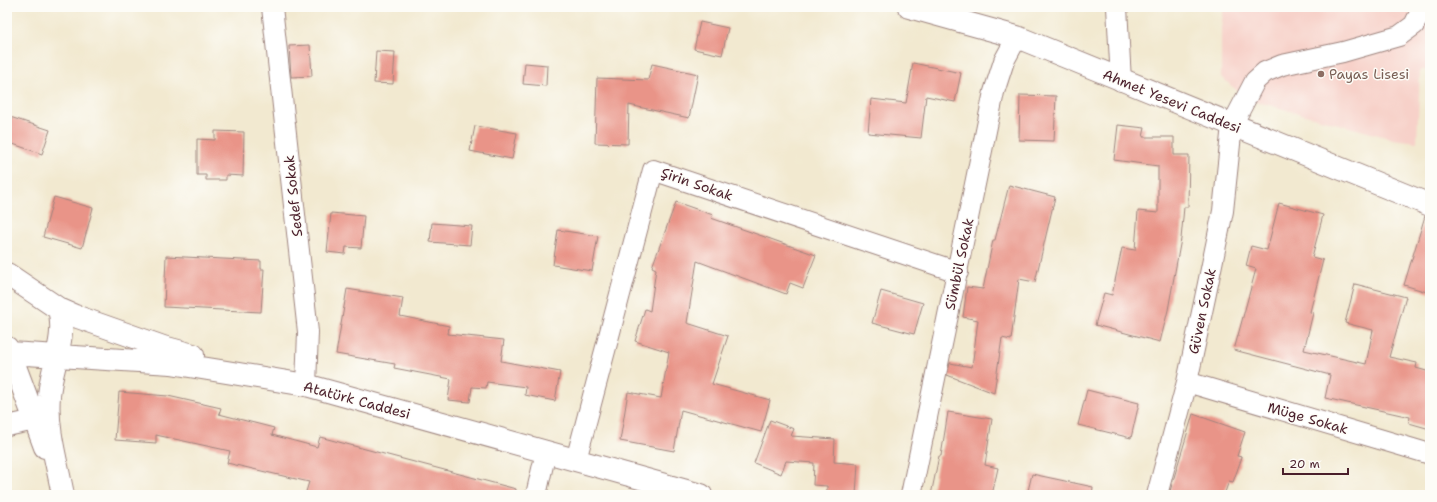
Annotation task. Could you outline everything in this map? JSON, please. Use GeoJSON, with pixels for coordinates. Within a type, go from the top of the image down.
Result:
{"type":"FeatureCollection","features":[{"type":"Feature","properties":{"kind":"street","name":"Sedef Sokak"},"geometry":{"type":"LineString","coordinates":[[272,7],[308,332],[306,385]]}},
{"type":"Feature","properties":{"kind":"street","name":"Ahmet Yesevi Caddesi"},"geometry":{"type":"LineString","coordinates":[[909,7],[1017,37],[1121,81],[1430,206]]}},
{"type":"Feature","properties":{"kind":"street"},"geometry":{"type":"LineString","coordinates":[[1117,7],[1121,81]]}},
{"type":"Feature","properties":{"kind":"street"},"geometry":{"type":"LineString","coordinates":[[1232,125],[1255,81],[1265,72],[1282,65],[1343,52],[1399,36],[1414,25],[1423,7]]}},
{"type":"Feature","properties":{"kind":"street","name":"Sümbül Sokak"},"geometry":{"type":"LineString","coordinates":[[911,495],[994,92],[1004,61],[1017,37]]}},
{"type":"Feature","properties":{"kind":"street","name":"Güven Sokak"},"geometry":{"type":"LineString","coordinates":[[1156,495],[1187,382],[1223,211],[1232,125]]}},
{"type":"Feature","properties":{"kind":"street","name":"Şirin Sokak"},"geometry":{"type":"LineString","coordinates":[[576,460],[653,170],[958,272]]}},
{"type":"Feature","properties":{"kind":"street"},"geometry":{"type":"LineString","coordinates":[[7,274],[33,290],[59,309],[163,347],[306,385]]}},
{"type":"Feature","properties":{"kind":"street"},"geometry":{"type":"LineString","coordinates":[[7,290],[15,288],[33,290]]}},
{"type":"Feature","properties":{"kind":"street"},"geometry":{"type":"LineString","coordinates":[[59,309],[62,330],[48,396],[50,426],[63,495]]}},
{"type":"Feature","properties":{"kind":"street"},"geometry":{"type":"LineString","coordinates":[[9,350],[63,495]]}},
{"type":"Feature","properties":{"kind":"street","name":"Atatürk Caddesi"},"geometry":{"type":"LineString","coordinates":[[9,350],[171,363],[306,385],[701,495]]}},
{"type":"Feature","properties":{"kind":"street","name":"Müge Sokak"},"geometry":{"type":"LineString","coordinates":[[1187,382],[1430,454]]}},
{"type":"Feature","properties":{"kind":"street"},"geometry":{"type":"LineString","coordinates":[[7,426],[35,420]]}},
{"type":"Feature","properties":{"kind":"street"},"geometry":{"type":"LineString","coordinates":[[536,495],[546,452]]}},
{"type":"Feature","properties":{"kind":"shaded area","name":"Payas Lisesi"},"geometry":{"type":"Polygon","coordinates":[[[1224,7],[1430,7],[1430,70],[1420,70],[1417,142],[1393,139],[1247,99],[1221,77],[1221,28],[1224,7]]]}},
{"type":"Feature","properties":{"kind":"building"},"geometry":{"type":"Polygon","coordinates":[[[700,22],[728,28],[722,55],[694,49],[700,22]]]}},
{"type":"Feature","properties":{"kind":"building"},"geometry":{"type":"Polygon","coordinates":[[[310,45],[312,76],[291,77],[289,46],[310,45]]]}},
{"type":"Feature","properties":{"kind":"building"},"geometry":{"type":"Polygon","coordinates":[[[376,51],[395,52],[393,84],[374,83],[376,51]]]}},
{"type":"Feature","properties":{"kind":"building"},"geometry":{"type":"Polygon","coordinates":[[[525,63],[547,65],[546,86],[523,84],[525,63]]]}},
{"type":"Feature","properties":{"kind":"building"},"geometry":{"type":"Polygon","coordinates":[[[913,63],[961,73],[955,102],[926,96],[921,138],[868,133],[871,99],[906,103],[913,63]]]}},
{"type":"Feature","properties":{"kind":"building"},"geometry":{"type":"Polygon","coordinates":[[[652,64],[698,74],[689,118],[629,105],[628,144],[595,143],[597,78],[648,80],[652,64]]]}},
{"type":"Feature","properties":{"kind":"building"},"geometry":{"type":"Polygon","coordinates":[[[1020,95],[1056,96],[1054,141],[1019,140],[1020,95]]]}},
{"type":"Feature","properties":{"kind":"building"},"geometry":{"type":"Polygon","coordinates":[[[7,116],[50,130],[42,154],[7,142],[7,116]]]}},
{"type":"Feature","properties":{"kind":"building"},"geometry":{"type":"Polygon","coordinates":[[[1118,125],[1145,128],[1143,137],[1174,137],[1174,155],[1189,155],[1188,207],[1184,207],[1181,239],[1168,310],[1160,342],[1095,325],[1104,293],[1112,295],[1122,248],[1135,250],[1138,211],[1158,213],[1158,166],[1114,160],[1118,125]]]}},
{"type":"Feature","properties":{"kind":"building"},"geometry":{"type":"Polygon","coordinates":[[[475,126],[517,133],[512,159],[470,151],[475,126]]]}},
{"type":"Feature","properties":{"kind":"building"},"geometry":{"type":"Polygon","coordinates":[[[215,131],[244,132],[243,176],[226,175],[226,180],[206,180],[206,175],[197,175],[197,139],[215,140],[215,131]]]}},
{"type":"Feature","properties":{"kind":"building"},"geometry":{"type":"Polygon","coordinates":[[[1009,185],[1055,197],[1035,282],[1019,279],[1011,340],[1002,338],[994,393],[947,375],[950,363],[972,367],[978,320],[963,317],[967,287],[983,289],[993,240],[995,240],[1009,185]]]}},
{"type":"Feature","properties":{"kind":"building"},"geometry":{"type":"Polygon","coordinates":[[[54,197],[93,208],[82,248],[43,237],[54,197]]]}},
{"type":"Feature","properties":{"kind":"building"},"geometry":{"type":"Polygon","coordinates":[[[676,202],[713,215],[711,218],[816,255],[803,288],[790,283],[786,294],[697,261],[687,323],[728,336],[712,384],[770,400],[761,432],[681,410],[674,451],[620,441],[628,392],[661,398],[669,352],[635,341],[645,309],[650,311],[656,269],[652,267],[676,202]]]}},
{"type":"Feature","properties":{"kind":"building"},"geometry":{"type":"Polygon","coordinates":[[[1279,203],[1323,215],[1312,257],[1323,260],[1310,312],[1313,313],[1304,350],[1366,364],[1373,330],[1345,323],[1355,284],[1406,297],[1389,357],[1417,363],[1416,368],[1430,372],[1430,429],[1409,423],[1410,417],[1325,398],[1330,375],[1234,350],[1256,269],[1246,266],[1251,246],[1267,250],[1279,203]]]}},
{"type":"Feature","properties":{"kind":"building"},"geometry":{"type":"Polygon","coordinates":[[[331,213],[364,216],[361,248],[346,247],[345,254],[327,252],[331,213]]]}},
{"type":"Feature","properties":{"kind":"building"},"geometry":{"type":"Polygon","coordinates":[[[1425,216],[1430,217],[1430,293],[1404,285],[1425,216]]]}},
{"type":"Feature","properties":{"kind":"building"},"geometry":{"type":"Polygon","coordinates":[[[432,223],[472,226],[470,245],[430,242],[432,223]]]}},
{"type":"Feature","properties":{"kind":"building"},"geometry":{"type":"Polygon","coordinates":[[[558,230],[598,236],[592,271],[553,265],[558,230]]]}},
{"type":"Feature","properties":{"kind":"building"},"geometry":{"type":"Polygon","coordinates":[[[166,256],[261,261],[261,269],[264,269],[261,312],[164,307],[166,256]]]}},
{"type":"Feature","properties":{"kind":"building"},"geometry":{"type":"Polygon","coordinates":[[[347,289],[403,298],[400,316],[449,326],[448,334],[504,340],[501,361],[560,372],[555,401],[525,395],[526,387],[487,382],[486,388],[472,387],[470,402],[448,400],[451,379],[394,368],[395,364],[336,354],[347,289]]]}},
{"type":"Feature","properties":{"kind":"building"},"geometry":{"type":"Polygon","coordinates":[[[881,291],[923,303],[914,334],[872,323],[881,291]]]}},
{"type":"Feature","properties":{"kind":"building"},"geometry":{"type":"Polygon","coordinates":[[[1087,390],[1139,403],[1131,438],[1078,425],[1087,390]]]}},
{"type":"Feature","properties":{"kind":"building"},"geometry":{"type":"Polygon","coordinates":[[[119,392],[168,396],[221,408],[219,414],[274,428],[272,435],[317,447],[320,437],[516,489],[515,495],[305,495],[309,482],[227,463],[230,451],[156,435],[156,443],[115,440],[119,392]]]}},
{"type":"Feature","properties":{"kind":"building"},"geometry":{"type":"Polygon","coordinates":[[[948,412],[992,419],[985,465],[998,468],[992,495],[931,495],[939,456],[941,456],[948,412]]]}},
{"type":"Feature","properties":{"kind":"building"},"geometry":{"type":"Polygon","coordinates":[[[1193,414],[1245,432],[1237,456],[1242,457],[1233,482],[1229,481],[1224,495],[1182,495],[1170,491],[1193,414]]]}},
{"type":"Feature","properties":{"kind":"building"},"geometry":{"type":"Polygon","coordinates":[[[770,420],[794,429],[791,436],[835,439],[834,462],[858,464],[856,495],[827,495],[827,486],[813,485],[814,463],[786,461],[781,474],[754,463],[770,420]]]}},
{"type":"Feature","properties":{"kind":"building"},"geometry":{"type":"Polygon","coordinates":[[[1032,474],[1093,487],[1092,495],[1027,495],[1032,474]]]}},
{"type":"Feature","properties":{"kind":"place","name":"Payas Lisesi"},"geometry":{"type":"Point","coordinates":[1321,74]}}]}
